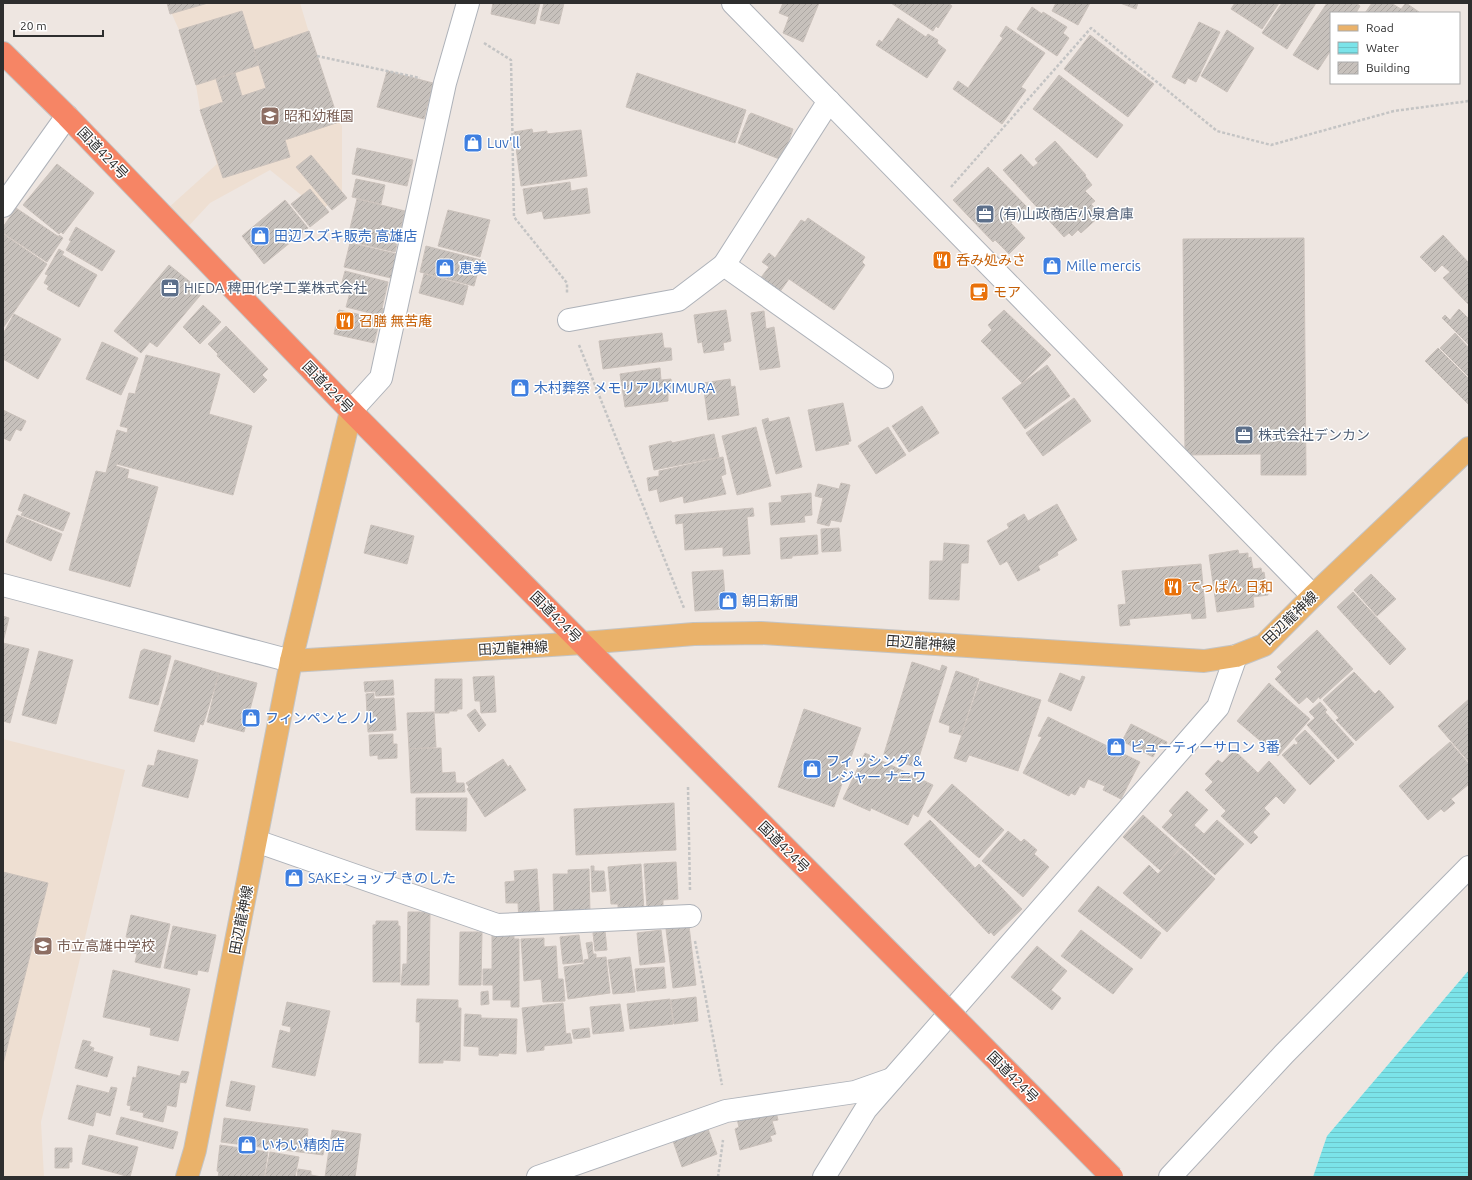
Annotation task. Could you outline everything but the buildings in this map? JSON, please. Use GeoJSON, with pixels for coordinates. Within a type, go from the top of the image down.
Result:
{"type":"FeatureCollection","features":[{"type":"Feature","properties":{"kind":"highway","name":"国道424号"},"geometry":{"type":"LineString","coordinates":[[3,53],[67,116],[351,411],[1112,1177]]}},
{"type":"Feature","properties":{"kind":"main road","name":"田辺龍神線"},"geometry":{"type":"LineString","coordinates":[[187,1177],[195,1150],[291,661],[351,411]]}},
{"type":"Feature","properties":{"kind":"main road","name":"田辺龍神線"},"geometry":{"type":"LineString","coordinates":[[291,661],[583,643],[694,634],[761,634],[1204,661],[1236,656],[1264,645],[1469,448]]}},
{"type":"Feature","properties":{"kind":"street"},"geometry":{"type":"LineString","coordinates":[[351,411],[381,378],[446,83],[468,3]]}},
{"type":"Feature","properties":{"kind":"street"},"geometry":{"type":"LineString","coordinates":[[733,3],[1314,596]]}},
{"type":"Feature","properties":{"kind":"street"},"geometry":{"type":"LineString","coordinates":[[569,320],[678,300],[724,265],[829,101]]}},
{"type":"Feature","properties":{"kind":"street"},"geometry":{"type":"LineString","coordinates":[[3,206],[67,116]]}},
{"type":"Feature","properties":{"kind":"street"},"geometry":{"type":"LineString","coordinates":[[724,265],[882,378]]}},
{"type":"Feature","properties":{"kind":"street"},"geometry":{"type":"LineString","coordinates":[[3,585],[291,661]]}},
{"type":"Feature","properties":{"kind":"street"},"geometry":{"type":"LineString","coordinates":[[824,1177],[866,1109],[1218,707],[1236,656]]}},
{"type":"Feature","properties":{"kind":"street"},"geometry":{"type":"LineString","coordinates":[[256,842],[497,925],[690,916]]}},
{"type":"Feature","properties":{"kind":"street"},"geometry":{"type":"LineString","coordinates":[[1170,1177],[1284,1054],[1469,867]]}},
{"type":"Feature","properties":{"kind":"street"},"geometry":{"type":"LineString","coordinates":[[538,1177],[726,1111],[856,1092],[893,1079]]}},
{"type":"Feature","properties":{"kind":"path"},"geometry":{"type":"LineString","coordinates":[[933,208],[1091,28],[1217,131],[1271,145],[1394,111],[1469,101]]}},
{"type":"Feature","properties":{"kind":"path"},"geometry":{"type":"LineString","coordinates":[[317,56],[446,83]]}},
{"type":"Feature","properties":{"kind":"path"},"geometry":{"type":"LineString","coordinates":[[687,750],[690,916],[726,1111],[718,1177]]}},
{"type":"Feature","properties":{"kind":"shaded area","name":"昭和幼稚園"},"geometry":{"type":"Polygon","coordinates":[[[167,3],[300,3],[322,76],[339,122],[342,126],[342,192],[321,211],[270,170],[210,203],[184,231],[167,209],[217,164],[200,110],[196,85],[179,30],[167,3]]]}},
{"type":"Feature","properties":{"kind":"shaded area","name":"市立高雄中学校"},"geometry":{"type":"Polygon","coordinates":[[[3,739],[125,770],[41,1122],[44,1177],[3,1177],[3,739]]]}},
{"type":"Feature","properties":{"kind":"water"},"geometry":{"type":"Polygon","coordinates":[[[1469,970],[1469,1177],[1313,1177],[1327,1136],[1469,970]]]}},
{"type":"Feature","properties":{"kind":"place","name":"昭和幼稚園"},"geometry":{"type":"Point","coordinates":[270,116]}},
{"type":"Feature","properties":{"kind":"place","name":"Luv'll"},"geometry":{"type":"Point","coordinates":[473,143]}},
{"type":"Feature","properties":{"kind":"place","name":"(有)山政商店小泉倉庫"},"geometry":{"type":"Point","coordinates":[985,214]}},
{"type":"Feature","properties":{"kind":"place","name":"田辺スズキ販売 高雄店"},"geometry":{"type":"Point","coordinates":[260,236]}},
{"type":"Feature","properties":{"kind":"place","name":"呑み処みさ"},"geometry":{"type":"Point","coordinates":[942,260]}},
{"type":"Feature","properties":{"kind":"place","name":"Mille mercis"},"geometry":{"type":"Point","coordinates":[1052,266]}},
{"type":"Feature","properties":{"kind":"place","name":"恵美"},"geometry":{"type":"Point","coordinates":[445,268]}},
{"type":"Feature","properties":{"kind":"place","name":"HIEDA 稗田化学工業株式会社"},"geometry":{"type":"Point","coordinates":[170,288]}},
{"type":"Feature","properties":{"kind":"place","name":"モア"},"geometry":{"type":"Point","coordinates":[979,292]}},
{"type":"Feature","properties":{"kind":"place","name":"召膳 無苦庵"},"geometry":{"type":"Point","coordinates":[345,321]}},
{"type":"Feature","properties":{"kind":"place","name":"木村葬祭 メモリアルKIMURA"},"geometry":{"type":"Point","coordinates":[520,388]}},
{"type":"Feature","properties":{"kind":"place","name":"株式会社デンカン"},"geometry":{"type":"Point","coordinates":[1244,435]}},
{"type":"Feature","properties":{"kind":"place","name":"てっぱん 日和"},"geometry":{"type":"Point","coordinates":[1173,587]}},
{"type":"Feature","properties":{"kind":"place","name":"朝日新聞"},"geometry":{"type":"Point","coordinates":[728,601]}},
{"type":"Feature","properties":{"kind":"place","name":"フィンペンとノル"},"geometry":{"type":"Point","coordinates":[251,718]}},
{"type":"Feature","properties":{"kind":"place","name":"ビューティーサロン 3番"},"geometry":{"type":"Point","coordinates":[1116,747]}},
{"type":"Feature","properties":{"kind":"place","name":"フィッシング & レジャー ナニワ"},"geometry":{"type":"Point","coordinates":[812,769]}},
{"type":"Feature","properties":{"kind":"place","name":"SAKEショップ きのした"},"geometry":{"type":"Point","coordinates":[294,878]}},
{"type":"Feature","properties":{"kind":"place","name":"市立高雄中学校"},"geometry":{"type":"Point","coordinates":[43,946]}},
{"type":"Feature","properties":{"kind":"place","name":"いわい精肉店"},"geometry":{"type":"Point","coordinates":[247,1145]}}]}
